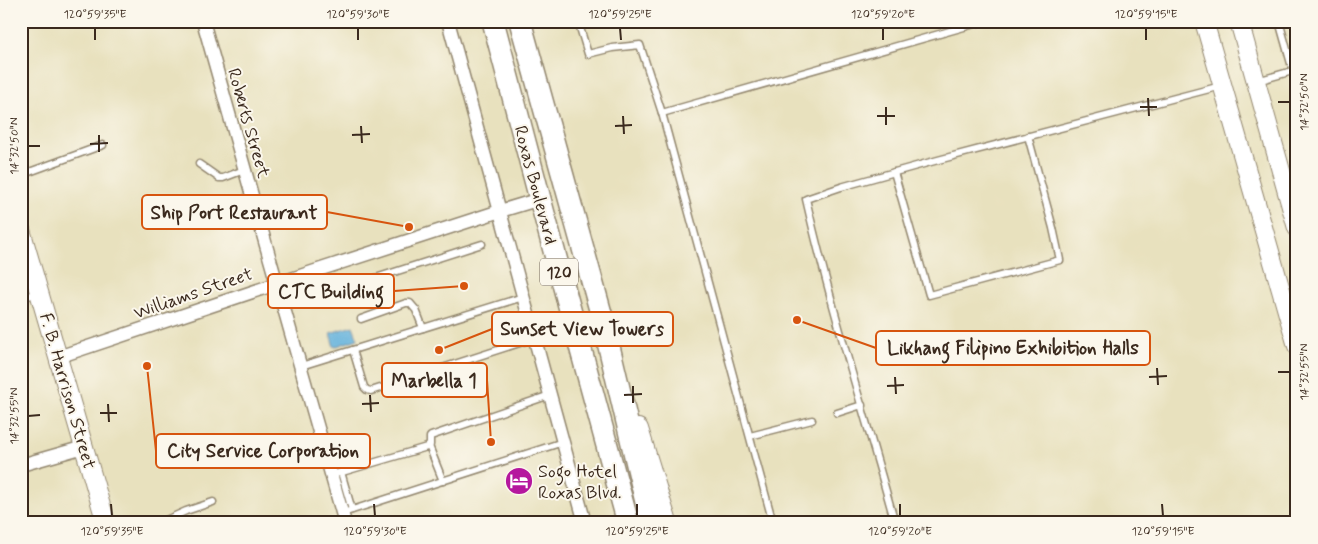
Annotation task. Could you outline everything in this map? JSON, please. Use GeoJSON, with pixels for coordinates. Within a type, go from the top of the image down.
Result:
{"type":"FeatureCollection","features":[{"type":"Feature","properties":{"kind":"highway","name":"Roxas Boulevard"},"geometry":{"type":"LineString","coordinates":[[493,21],[628,523]]}},
{"type":"Feature","properties":{"kind":"highway","name":"Roxas Boulevard"},"geometry":{"type":"LineString","coordinates":[[520,21],[602,317],[651,523]]}},
{"type":"Feature","properties":{"kind":"main road"},"geometry":{"type":"LineString","coordinates":[[1204,21],[1297,346]]}},
{"type":"Feature","properties":{"kind":"main road"},"geometry":{"type":"LineString","coordinates":[[1239,21],[1297,228]]}},
{"type":"Feature","properties":{"kind":"main road","name":"F. B. Harrison Street"},"geometry":{"type":"LineString","coordinates":[[22,233],[25,255],[40,293],[106,523]]}},
{"type":"Feature","properties":{"kind":"main road","name":"Roxas Boulevard"},"geometry":{"type":"LineString","coordinates":[[602,317],[667,523]]}},
{"type":"Feature","properties":{"kind":"street","name":"Roberts Street"},"geometry":{"type":"LineString","coordinates":[[203,21],[301,366],[336,474],[347,515]]}},
{"type":"Feature","properties":{"kind":"street"},"geometry":{"type":"LineString","coordinates":[[448,21],[585,523]]}},
{"type":"Feature","properties":{"kind":"street","name":"Williams Street"},"geometry":{"type":"LineString","coordinates":[[58,357],[278,283],[540,199]]}},
{"type":"Feature","properties":{"kind":"street"},"geometry":{"type":"LineString","coordinates":[[21,465],[84,447]]}},
{"type":"Feature","properties":{"kind":"lane"},"geometry":{"type":"LineString","coordinates":[[578,21],[588,54],[612,48],[640,45],[662,113],[773,523]]}},
{"type":"Feature","properties":{"kind":"lane"},"geometry":{"type":"LineString","coordinates":[[662,113],[985,21]]}},
{"type":"Feature","properties":{"kind":"lane"},"geometry":{"type":"LineString","coordinates":[[1279,21],[1295,70],[1297,85]]}},
{"type":"Feature","properties":{"kind":"lane"},"geometry":{"type":"LineString","coordinates":[[1256,82],[1295,70]]}},
{"type":"Feature","properties":{"kind":"lane"},"geometry":{"type":"LineString","coordinates":[[895,523],[836,320],[806,199],[894,172],[1222,86]]}},
{"type":"Feature","properties":{"kind":"lane"},"geometry":{"type":"LineString","coordinates":[[894,172],[930,295],[1050,263],[1060,260],[1028,136]]}},
{"type":"Feature","properties":{"kind":"lane"},"geometry":{"type":"LineString","coordinates":[[21,175],[103,145]]}},
{"type":"Feature","properties":{"kind":"lane"},"geometry":{"type":"LineString","coordinates":[[199,164],[219,178],[244,170]]}},
{"type":"Feature","properties":{"kind":"lane"},"geometry":{"type":"LineString","coordinates":[[285,307],[482,244]]}},
{"type":"Feature","properties":{"kind":"lane"},"geometry":{"type":"LineString","coordinates":[[21,298],[40,293]]}},
{"type":"Feature","properties":{"kind":"lane"},"geometry":{"type":"LineString","coordinates":[[301,366],[524,297]]}},
{"type":"Feature","properties":{"kind":"lane"},"geometry":{"type":"LineString","coordinates":[[361,319],[410,303],[416,310],[423,328]]}},
{"type":"Feature","properties":{"kind":"lane"},"geometry":{"type":"LineString","coordinates":[[353,350],[364,387],[371,391],[535,338]]}},
{"type":"Feature","properties":{"kind":"lane"},"geometry":{"type":"LineString","coordinates":[[443,481],[429,446],[430,437],[550,396]]}},
{"type":"Feature","properties":{"kind":"lane"},"geometry":{"type":"LineString","coordinates":[[837,413],[862,405]]}},
{"type":"Feature","properties":{"kind":"lane"},"geometry":{"type":"LineString","coordinates":[[750,436],[812,420]]}},
{"type":"Feature","properties":{"kind":"lane"},"geometry":{"type":"LineString","coordinates":[[347,515],[563,442]]}},
{"type":"Feature","properties":{"kind":"lane"},"geometry":{"type":"LineString","coordinates":[[336,474],[429,446]]}},
{"type":"Feature","properties":{"kind":"lane"},"geometry":{"type":"LineString","coordinates":[[159,523],[213,502]]}},
{"type":"Feature","properties":{"kind":"water"},"geometry":{"type":"Polygon","coordinates":[[[353,326],[358,339],[334,347],[330,333],[353,326]]]}},
{"type":"Feature","properties":{"kind":"place","name":"Ship Port Restaurant"},"geometry":{"type":"Point","coordinates":[409,227]}},
{"type":"Feature","properties":{"kind":"place","name":"CTC Building"},"geometry":{"type":"Point","coordinates":[464,286]}},
{"type":"Feature","properties":{"kind":"place","name":"Likhang Filipino Exhibition Halls"},"geometry":{"type":"Point","coordinates":[797,320]}},
{"type":"Feature","properties":{"kind":"place","name":"Sunset View Towers"},"geometry":{"type":"Point","coordinates":[439,350]}},
{"type":"Feature","properties":{"kind":"place","name":"City Service Corporation"},"geometry":{"type":"Point","coordinates":[147,366]}},
{"type":"Feature","properties":{"kind":"place","name":"Marbella 1"},"geometry":{"type":"Point","coordinates":[491,442]}},
{"type":"Feature","properties":{"kind":"place","name":"Sogo Hotel Roxas Blvd."},"geometry":{"type":"Point","coordinates":[519,481]}}]}
